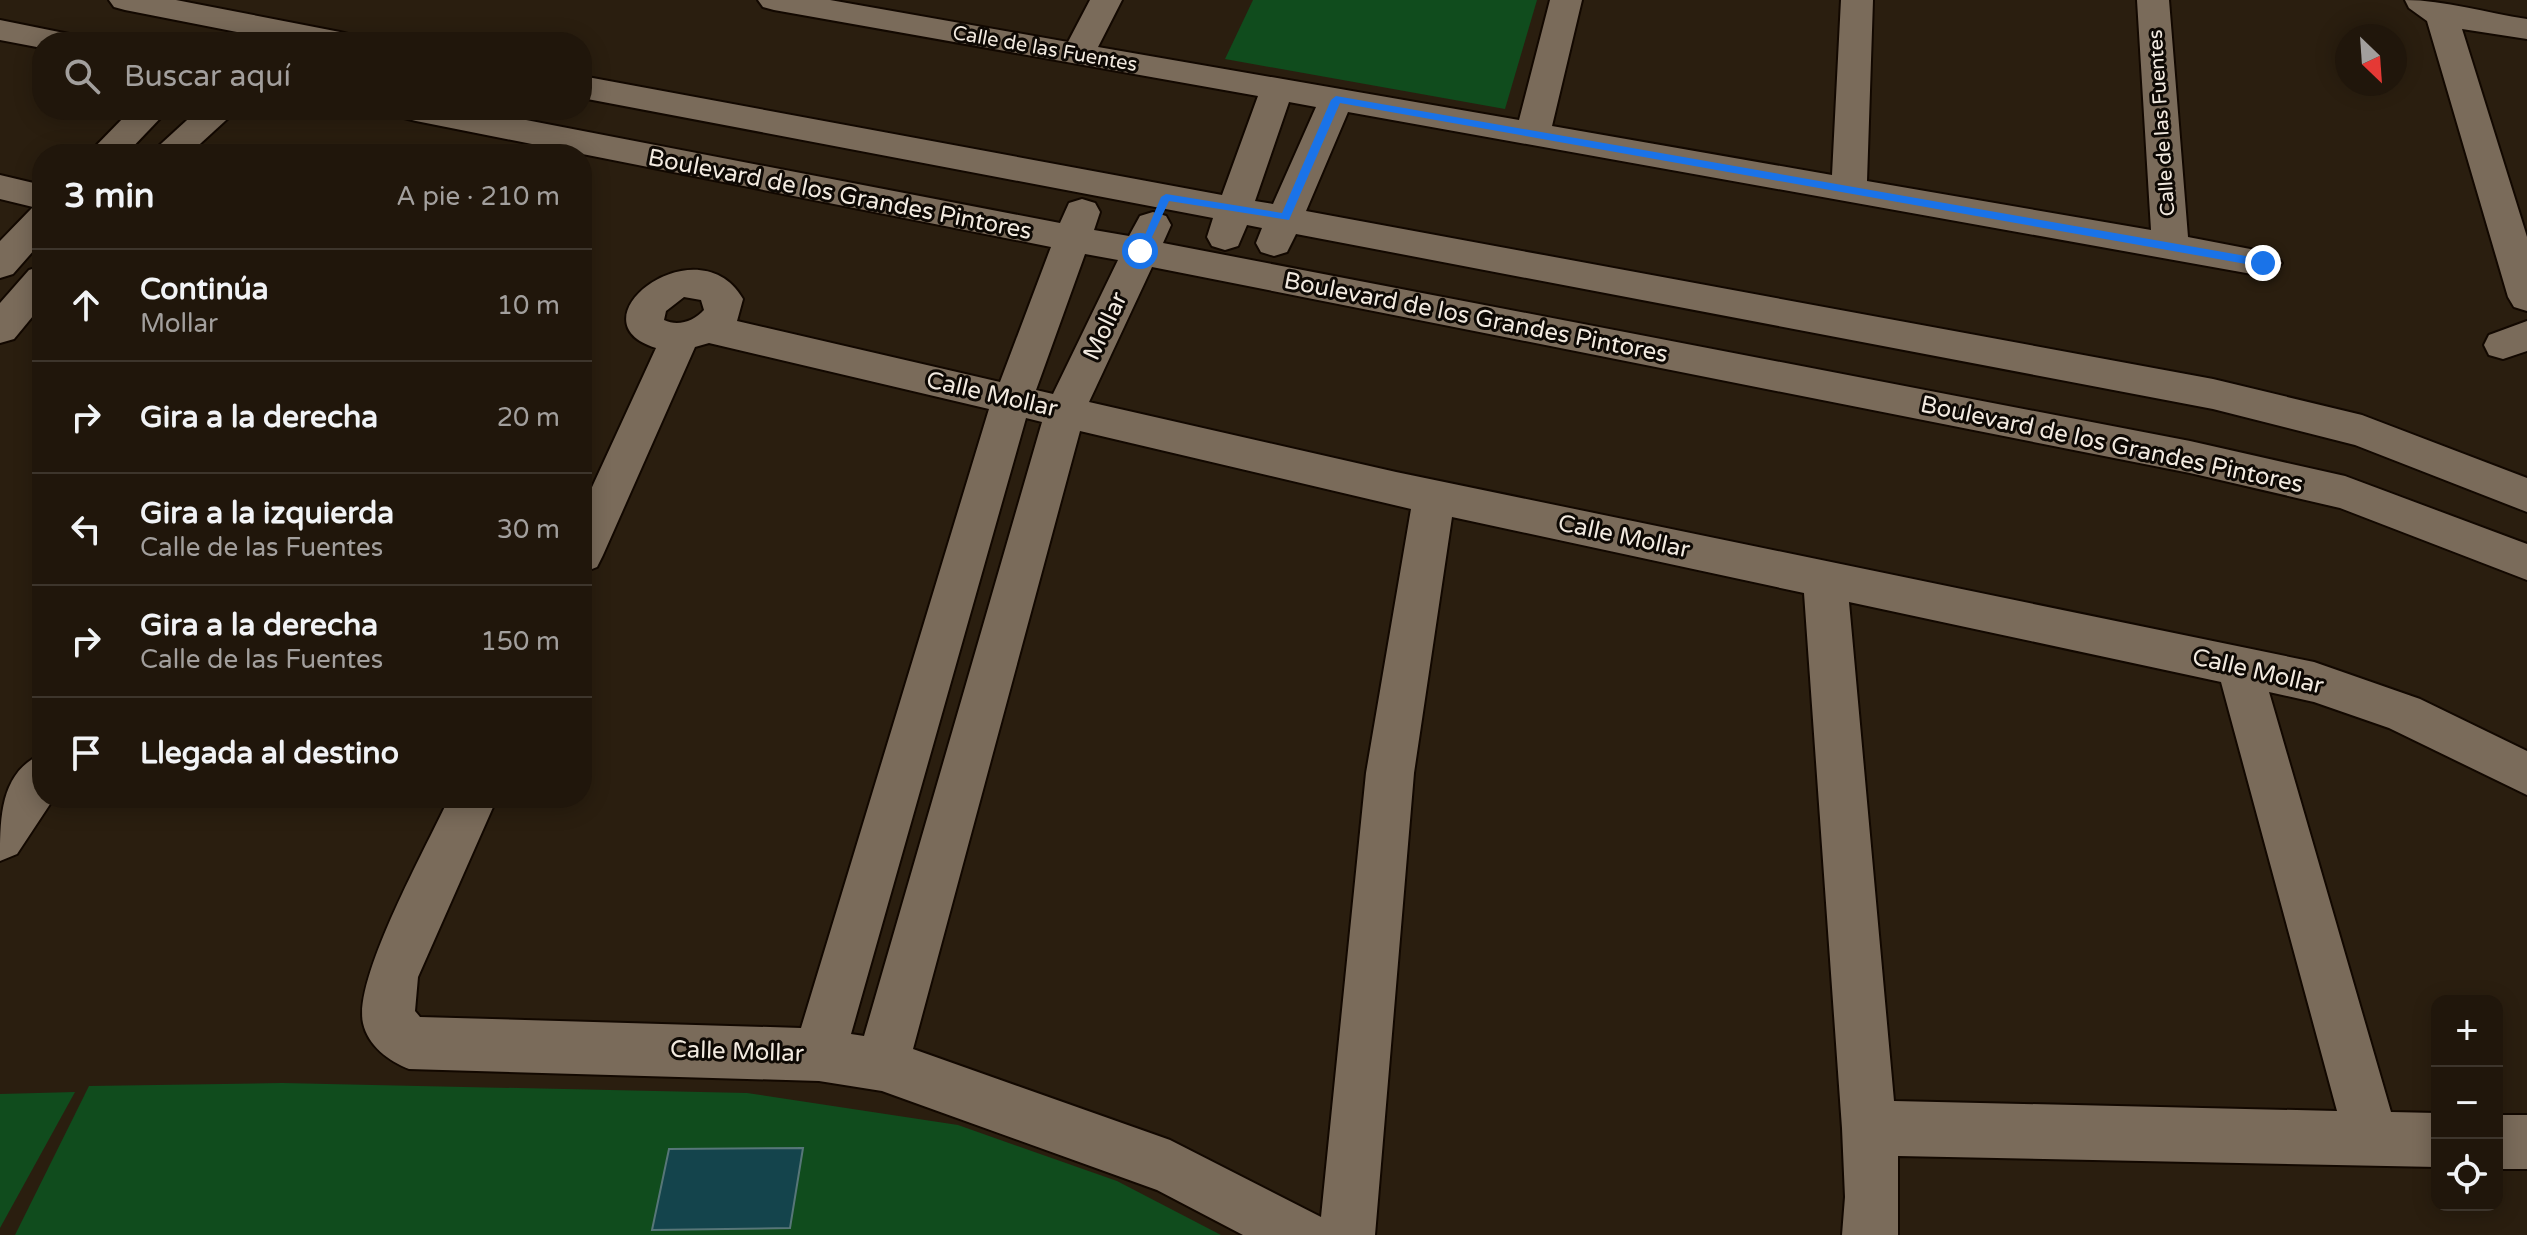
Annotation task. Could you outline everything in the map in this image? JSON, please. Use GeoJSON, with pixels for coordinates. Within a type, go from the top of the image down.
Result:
{"type":"FeatureCollection","features":[{"type":"Feature","properties":{"kind":"street"},"geometry":{"type":"LineString","coordinates":[[125,0],[232,32]]}},
{"type":"Feature","properties":{"kind":"street","name":"Calle de las Fuentes"},"geometry":{"type":"LineString","coordinates":[[774,0],[815,3],[1078,54],[2263,263]]}},
{"type":"Feature","properties":{"kind":"street"},"geometry":{"type":"LineString","coordinates":[[1078,54],[1106,0]]}},
{"type":"Feature","properties":{"kind":"street"},"geometry":{"type":"LineString","coordinates":[[1533,134],[1566,0]]}},
{"type":"Feature","properties":{"kind":"street"},"geometry":{"type":"LineString","coordinates":[[1849,190],[1857,0]]}},
{"type":"Feature","properties":{"kind":"street","name":"Calle de las Fuentes"},"geometry":{"type":"LineString","coordinates":[[2153,0],[2170,247]]}},
{"type":"Feature","properties":{"kind":"street"},"geometry":{"type":"LineString","coordinates":[[2430,8],[2527,29]]}},
{"type":"Feature","properties":{"kind":"street"},"geometry":{"type":"LineString","coordinates":[[2430,8],[2527,297]]}},
{"type":"Feature","properties":{"kind":"street"},"geometry":{"type":"LineString","coordinates":[[0,30],[32,36]]}},
{"type":"Feature","properties":{"kind":"street"},"geometry":{"type":"LineString","coordinates":[[592,89],[2213,394],[2362,431],[2527,495]]}},
{"type":"Feature","properties":{"kind":"street"},"geometry":{"type":"LineString","coordinates":[[1215,266],[1277,89]]}},
{"type":"Feature","properties":{"kind":"street"},"geometry":{"type":"LineString","coordinates":[[1260,275],[1336,100]]}},
{"type":"Feature","properties":{"kind":"street"},"geometry":{"type":"LineString","coordinates":[[115,144],[141,120]]}},
{"type":"Feature","properties":{"kind":"street"},"geometry":{"type":"LineString","coordinates":[[179,144],[208,120]]}},
{"type":"Feature","properties":{"kind":"street","name":"Boulevard de los Grandes Pintores"},"geometry":{"type":"LineString","coordinates":[[467,120],[589,144]]}},
{"type":"Feature","properties":{"kind":"street","name":"Boulevard de los Grandes Pintores"},"geometry":{"type":"LineString","coordinates":[[592,145],[2190,457],[2345,493],[2527,562]]}},
{"type":"Feature","properties":{"kind":"street"},"geometry":{"type":"LineString","coordinates":[[819,1055],[1011,397],[1093,183]]}},
{"type":"Feature","properties":{"kind":"street"},"geometry":{"type":"LineString","coordinates":[[0,187],[32,195]]}},
{"type":"Feature","properties":{"kind":"street","name":"Mollar"},"geometry":{"type":"LineString","coordinates":[[882,1065],[1065,411],[1166,197]]}},
{"type":"Feature","properties":{"kind":"street"},"geometry":{"type":"LineString","coordinates":[[0,265],[32,228]]}},
{"type":"Feature","properties":{"kind":"street"},"geometry":{"type":"LineString","coordinates":[[0,329],[32,291]]}},
{"type":"Feature","properties":{"kind":"street","name":"Calle Mollar"},"geometry":{"type":"LineString","coordinates":[[592,535],[694,334],[1011,397],[1434,496],[2314,682],[2404,713],[2527,774]]}},
{"type":"Feature","properties":{"kind":"street"},"geometry":{"type":"LineString","coordinates":[[1347,1235],[1390,773],[1434,496]]}},
{"type":"Feature","properties":{"kind":"street"},"geometry":{"type":"LineString","coordinates":[[1825,579],[1869,1128],[1873,1197],[1870,1235]]}},
{"type":"Feature","properties":{"kind":"street"},"geometry":{"type":"LineString","coordinates":[[2239,666],[2372,1139]]}},
{"type":"Feature","properties":{"kind":"street"},"geometry":{"type":"LineString","coordinates":[[0,838],[32,790]]}},
{"type":"Feature","properties":{"kind":"street","name":"Calle Mollar"},"geometry":{"type":"LineString","coordinates":[[469,808],[393,976],[388,1021],[409,1043],[819,1055],[882,1065],[1170,1167],[1300,1235]]}},
{"type":"Feature","properties":{"kind":"street"},"geometry":{"type":"LineString","coordinates":[[1869,1128],[2431,1140]]}},
{"type":"Feature","properties":{"kind":"street"},"geometry":{"type":"LineString","coordinates":[[2503,1142],[2527,1142]]}},
{"type":"Feature","properties":{"kind":"green space"},"geometry":{"type":"Polygon","coordinates":[[[1253,0],[1537,0],[1505,109],[1225,59],[1253,0]]]}},
{"type":"Feature","properties":{"kind":"green space"},"geometry":{"type":"Polygon","coordinates":[[[282,1083],[747,1093],[958,1125],[1117,1181],[1221,1235],[15,1235],[89,1086],[282,1083]]]}},
{"type":"Feature","properties":{"kind":"green space"},"geometry":{"type":"Polygon","coordinates":[[[75,1092],[0,1228],[0,1094],[75,1092]]]}},
{"type":"Feature","properties":{"kind":"water"},"geometry":{"type":"Polygon","coordinates":[[[803,1148],[790,1228],[652,1230],[669,1149],[803,1148]]]}},
{"type":"Feature","properties":{"kind":"route"},"geometry":{"type":"LineString","coordinates":[[1140,251],[1166,197],[1285,218],[1336,100],[2263,263]]}}]}
